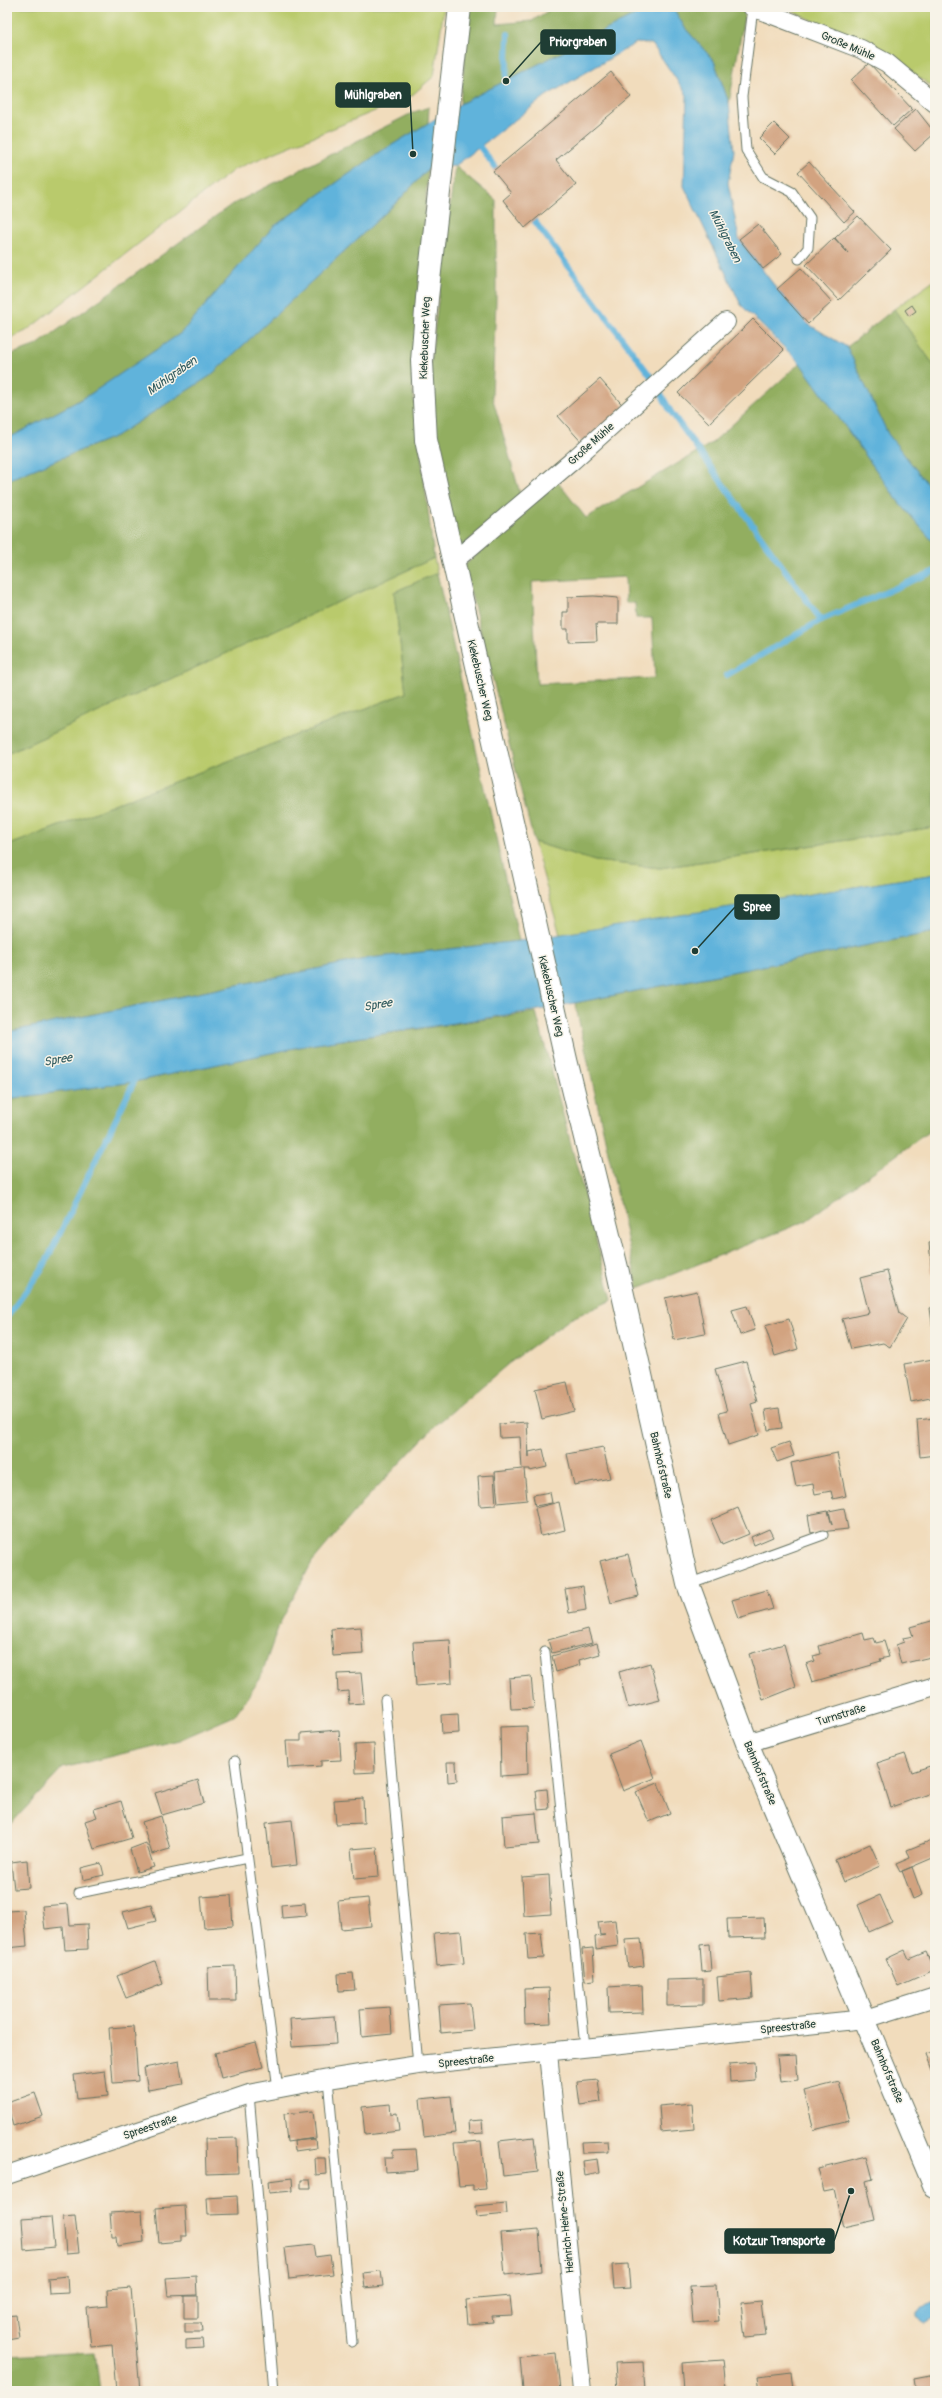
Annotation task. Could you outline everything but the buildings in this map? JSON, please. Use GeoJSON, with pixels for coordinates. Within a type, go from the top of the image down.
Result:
{"type":"FeatureCollection","features":[{"type":"Feature","properties":{"kind":"main road","name":"Kiekebuscher Weg"},"geometry":{"type":"LineString","coordinates":[[460,7],[440,168],[422,361],[426,440],[523,873],[633,1343]]}},
{"type":"Feature","properties":{"kind":"main road","name":"Bahnhofstraße"},"geometry":{"type":"LineString","coordinates":[[633,1343],[688,1584],[747,1743],[935,2187]]}},
{"type":"Feature","properties":{"kind":"street","name":"Große Mühle"},"geometry":{"type":"LineString","coordinates":[[752,8],[861,49],[887,64],[935,103]]}},
{"type":"Feature","properties":{"kind":"street","name":"Große Mühle"},"geometry":{"type":"LineString","coordinates":[[454,561],[571,462],[726,322]]}},
{"type":"Feature","properties":{"kind":"street","name":"Turnstraße"},"geometry":{"type":"LineString","coordinates":[[747,1743],[935,1686]]}},
{"type":"Feature","properties":{"kind":"street","name":"Spreestraße"},"geometry":{"type":"LineString","coordinates":[[7,2175],[249,2094],[328,2079],[418,2066],[865,2019],[935,1998]]}},
{"type":"Feature","properties":{"kind":"street","name":"Heinrich-Heine-Straße"},"geometry":{"type":"LineString","coordinates":[[548,2053],[582,2391]]}},
{"type":"Feature","properties":{"kind":"lane"},"geometry":{"type":"LineString","coordinates":[[752,8],[742,97],[746,150],[763,177],[792,192],[810,218],[808,248],[799,259]]}},
{"type":"Feature","properties":{"kind":"lane"},"geometry":{"type":"LineString","coordinates":[[688,1584],[823,1535]]}},
{"type":"Feature","properties":{"kind":"lane"},"geometry":{"type":"LineString","coordinates":[[545,1652],[585,2048]]}},
{"type":"Feature","properties":{"kind":"lane"},"geometry":{"type":"LineString","coordinates":[[385,1700],[418,2066]]}},
{"type":"Feature","properties":{"kind":"lane"},"geometry":{"type":"LineString","coordinates":[[235,1761],[278,2089]]}},
{"type":"Feature","properties":{"kind":"lane"},"geometry":{"type":"LineString","coordinates":[[78,1893],[248,1858]]}},
{"type":"Feature","properties":{"kind":"lane"},"geometry":{"type":"LineString","coordinates":[[328,2079],[352,2342]]}},
{"type":"Feature","properties":{"kind":"lane"},"geometry":{"type":"LineString","coordinates":[[249,2094],[274,2391]]}},
{"type":"Feature","properties":{"kind":"green space"},"geometry":{"type":"Polygon","coordinates":[[[7,7],[444,7],[434,76],[411,96],[235,169],[26,331],[7,340],[7,7]]]}},
{"type":"Feature","properties":{"kind":"green space"},"geometry":{"type":"Polygon","coordinates":[[[470,7],[498,7],[497,24],[532,21],[554,7],[728,7],[745,12],[729,103],[714,61],[685,28],[675,11],[647,9],[460,104],[470,7]]]}},
{"type":"Feature","properties":{"kind":"green space"},"geometry":{"type":"Polygon","coordinates":[[[783,7],[935,7],[935,89],[885,53],[783,7]]]}},
{"type":"Feature","properties":{"kind":"green space"},"geometry":{"type":"Polygon","coordinates":[[[429,107],[428,123],[382,151],[273,227],[181,333],[89,395],[7,439],[7,356],[37,345],[231,205],[414,112],[429,107]]]}},
{"type":"Feature","properties":{"kind":"green space"},"geometry":{"type":"Polygon","coordinates":[[[455,166],[496,200],[496,301],[492,396],[521,497],[459,549],[434,452],[428,382],[455,166]]]}},
{"type":"Feature","properties":{"kind":"green space"},"geometry":{"type":"Polygon","coordinates":[[[428,169],[412,384],[434,558],[7,754],[7,480],[116,436],[210,376],[398,201],[428,169]]]}},
{"type":"Feature","properties":{"kind":"green space"},"geometry":{"type":"Polygon","coordinates":[[[935,280],[935,367],[894,309],[935,280]]]}},
{"type":"Feature","properties":{"kind":"green space"},"geometry":{"type":"Polygon","coordinates":[[[894,309],[935,367],[935,494],[888,434],[847,347],[894,309]]]}},
{"type":"Feature","properties":{"kind":"green space"},"geometry":{"type":"Polygon","coordinates":[[[800,363],[898,501],[935,544],[935,827],[660,868],[595,861],[534,842],[464,566],[557,481],[586,518],[712,443],[800,363]],[[625,577],[532,582],[537,684],[655,678],[652,618],[636,618],[635,603],[626,603],[625,577]]]}},
{"type":"Feature","properties":{"kind":"green space"},"geometry":{"type":"Polygon","coordinates":[[[434,558],[437,573],[394,592],[406,693],[7,846],[7,754],[434,558]]]}},
{"type":"Feature","properties":{"kind":"green space"},"geometry":{"type":"Polygon","coordinates":[[[437,573],[519,941],[370,958],[7,1032],[7,846],[406,693],[394,592],[437,573]]]}},
{"type":"Feature","properties":{"kind":"green space"},"geometry":{"type":"Polygon","coordinates":[[[935,827],[935,874],[560,935],[534,842],[595,861],[660,868],[935,827]]]}},
{"type":"Feature","properties":{"kind":"green space"},"geometry":{"type":"Polygon","coordinates":[[[935,932],[935,1127],[806,1221],[638,1288],[575,1003],[935,932]]]}},
{"type":"Feature","properties":{"kind":"green space"},"geometry":{"type":"Polygon","coordinates":[[[536,1012],[612,1300],[570,1319],[508,1364],[436,1425],[362,1503],[312,1562],[279,1625],[260,1679],[234,1716],[179,1740],[63,1768],[7,1828],[7,1099],[134,1082],[309,1045],[536,1012]]]}},
{"type":"Feature","properties":{"kind":"green space"},"geometry":{"type":"Polygon","coordinates":[[[95,2352],[100,2391],[7,2391],[7,2356],[95,2352]]]}},
{"type":"Feature","properties":{"kind":"water"},"geometry":{"type":"Polygon","coordinates":[[[647,9],[675,11],[685,28],[714,61],[729,103],[734,151],[728,183],[739,239],[777,289],[808,324],[847,347],[888,434],[935,494],[935,544],[898,501],[800,363],[741,305],[684,186],[687,95],[652,44],[636,43],[546,96],[455,166],[428,169],[398,201],[210,376],[116,436],[7,480],[7,439],[89,395],[181,333],[273,227],[382,151],[460,104],[647,9]]]}},
{"type":"Feature","properties":{"kind":"water"},"geometry":{"type":"Polygon","coordinates":[[[935,874],[935,932],[539,1010],[309,1045],[134,1082],[7,1099],[7,1032],[370,958],[519,941],[935,874]]]}},
{"type":"Feature","properties":{"kind":"water"},"geometry":{"type":"Polygon","coordinates":[[[932,2302],[935,2302],[935,2318],[924,2324],[917,2316],[917,2312],[932,2302]]]}},
{"type":"Feature","properties":{"kind":"waterway"},"geometry":{"type":"LineString","coordinates":[[506,87],[508,34]]}},
{"type":"Feature","properties":{"kind":"waterway"},"geometry":{"type":"LineString","coordinates":[[474,139],[500,174]]}},
{"type":"Feature","properties":{"kind":"waterway"},"geometry":{"type":"LineString","coordinates":[[530,215],[652,378],[671,412],[821,620]]}},
{"type":"Feature","properties":{"kind":"waterway"},"geometry":{"type":"LineString","coordinates":[[727,675],[821,620],[935,571]]}},
{"type":"Feature","properties":{"kind":"waterway"},"geometry":{"type":"LineString","coordinates":[[7,1317],[44,1266],[134,1082]]}},
{"type":"Feature","properties":{"kind":"place","name":"Priorgraben"},"geometry":{"type":"Point","coordinates":[506,81]}},
{"type":"Feature","properties":{"kind":"place","name":"Mühlgraben"},"geometry":{"type":"Point","coordinates":[413,154]}},
{"type":"Feature","properties":{"kind":"place","name":"Spree"},"geometry":{"type":"Point","coordinates":[695,951]}},
{"type":"Feature","properties":{"kind":"place","name":"Kotzur Transporte"},"geometry":{"type":"Point","coordinates":[851,2191]}}]}
